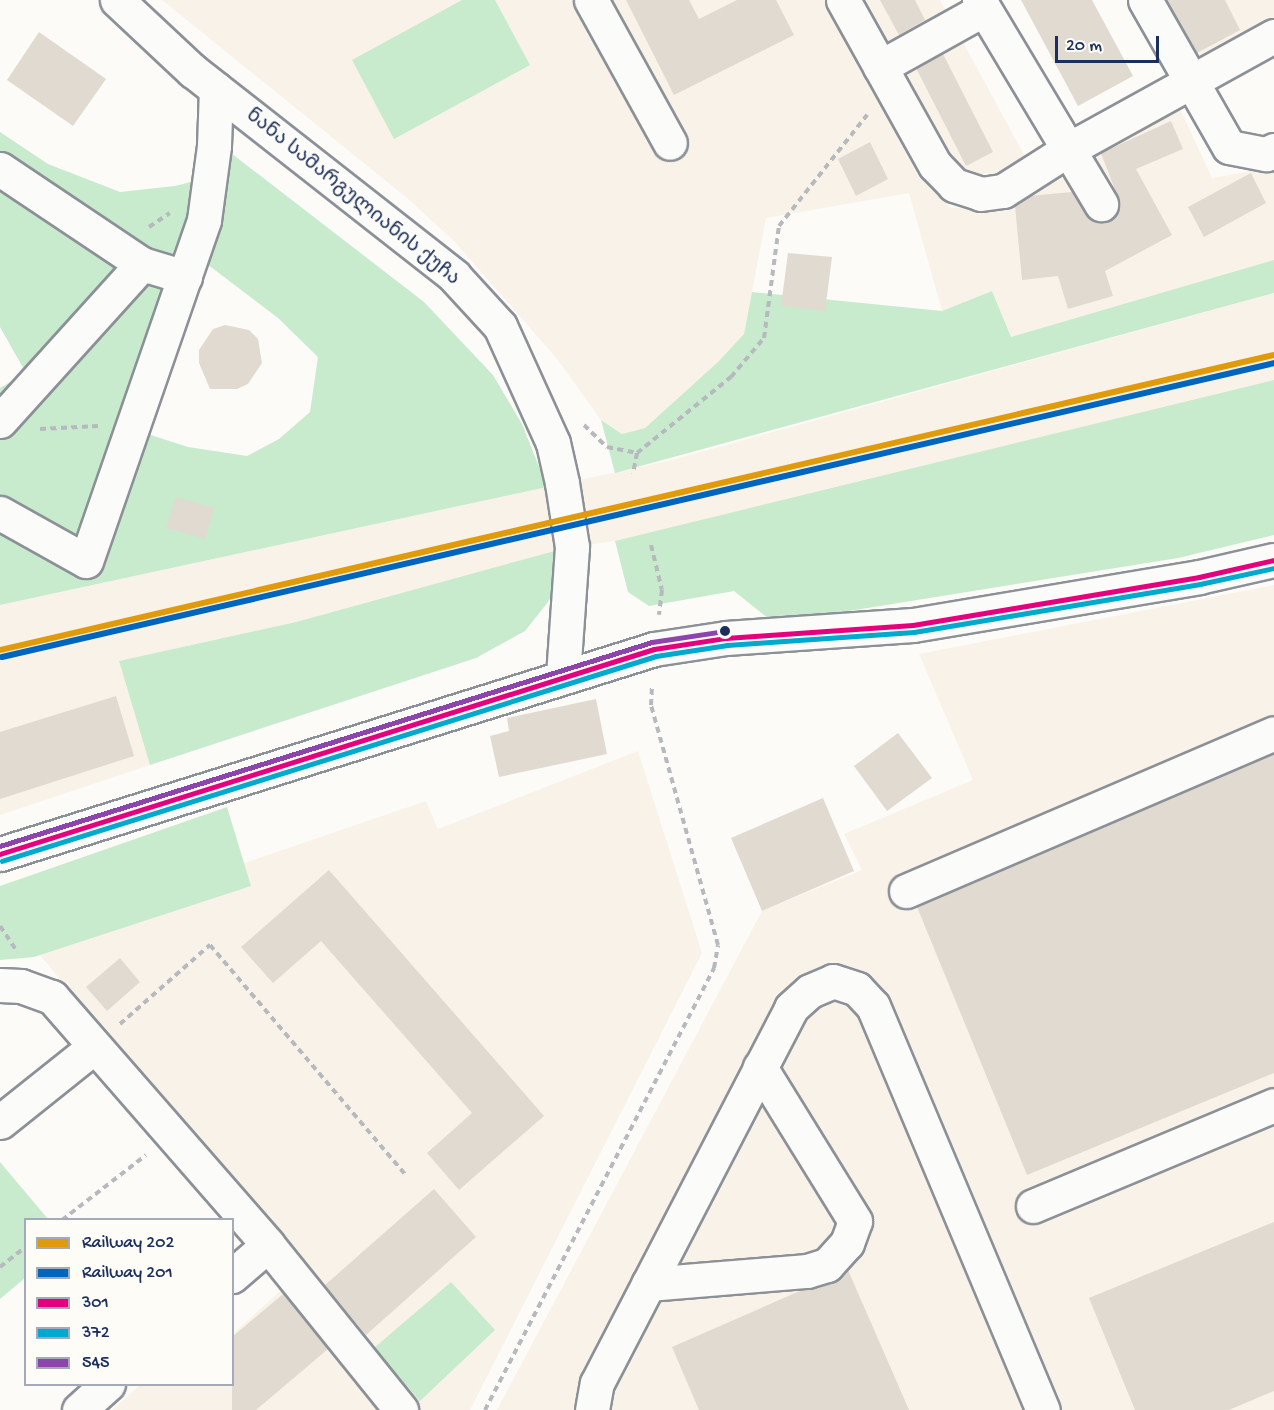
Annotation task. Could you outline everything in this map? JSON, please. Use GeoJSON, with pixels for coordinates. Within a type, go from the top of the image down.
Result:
{"type":"FeatureCollection","features":[{"type":"Feature","properties":{"kind":"street","name":"ნანა სამარგულიანის ქუჩა"},"geometry":{"type":"LineString","coordinates":[[117,0],[216,89],[454,276],[500,326],[553,443],[562,483],[572,546],[563,676]]}},
{"type":"Feature","properties":{"kind":"street"},"geometry":{"type":"LineString","coordinates":[[591,0],[670,143]]}},
{"type":"Feature","properties":{"kind":"street"},"geometry":{"type":"LineString","coordinates":[[843,0],[935,165],[954,185],[981,194],[1003,191],[1070,149],[1274,36]]}},
{"type":"Feature","properties":{"kind":"street"},"geometry":{"type":"LineString","coordinates":[[1145,0],[1229,147],[1266,154],[1274,150]]}},
{"type":"Feature","properties":{"kind":"street"},"geometry":{"type":"LineString","coordinates":[[885,76],[982,5],[1101,204]]}},
{"type":"Feature","properties":{"kind":"street"},"geometry":{"type":"LineString","coordinates":[[0,513],[86,561],[204,220],[214,146],[216,89]]}},
{"type":"Feature","properties":{"kind":"street"},"geometry":{"type":"LineString","coordinates":[[0,169],[142,264],[184,277]]}},
{"type":"Feature","properties":{"kind":"street"},"geometry":{"type":"LineString","coordinates":[[0,421],[142,264]]}},
{"type":"Feature","properties":{"kind":"street"},"geometry":{"type":"LineString","coordinates":[[0,854],[654,649],[726,638],[913,625],[1199,577],[1274,560]]}},
{"type":"Feature","properties":{"kind":"street"},"geometry":{"type":"LineString","coordinates":[[906,891],[1274,733]]}},
{"type":"Feature","properties":{"kind":"street"},"geometry":{"type":"LineString","coordinates":[[592,1410],[597,1383],[791,1008],[810,991],[833,981],[857,989],[873,1006],[1043,1410]]}},
{"type":"Feature","properties":{"kind":"street"},"geometry":{"type":"LineString","coordinates":[[0,985],[21,986],[52,997],[170,1136],[268,1245],[401,1410]]}},
{"type":"Feature","properties":{"kind":"street"},"geometry":{"type":"LineString","coordinates":[[0,1122],[94,1047]]}},
{"type":"Feature","properties":{"kind":"street"},"geometry":{"type":"LineString","coordinates":[[648,1284],[807,1271],[827,1265],[848,1244],[855,1221],[760,1067]]}},
{"type":"Feature","properties":{"kind":"street"},"geometry":{"type":"LineString","coordinates":[[1033,1206],[1274,1105]]}},
{"type":"Feature","properties":{"kind":"street"},"geometry":{"type":"LineString","coordinates":[[234,1274],[268,1245]]}},
{"type":"Feature","properties":{"kind":"street"},"geometry":{"type":"LineString","coordinates":[[79,1410],[106,1386]]}},
{"type":"Feature","properties":{"kind":"path"},"geometry":{"type":"LineString","coordinates":[[637,453],[731,377],[764,338],[779,226],[885,76]]}},
{"type":"Feature","properties":{"kind":"path"},"geometry":{"type":"LineString","coordinates":[[105,239],[153,225],[173,211]]}},
{"type":"Feature","properties":{"kind":"path"},"geometry":{"type":"LineString","coordinates":[[34,429],[134,425]]}},
{"type":"Feature","properties":{"kind":"path"},"geometry":{"type":"LineString","coordinates":[[485,1410],[714,968],[718,945],[651,705],[654,649],[662,590],[651,545]]}},
{"type":"Feature","properties":{"kind":"path"},"geometry":{"type":"LineString","coordinates":[[94,1047],[210,945],[406,1175]]}},
{"type":"Feature","properties":{"kind":"path"},"geometry":{"type":"LineString","coordinates":[[65,1218],[170,1136]]}},
{"type":"Feature","properties":{"kind":"path"},"geometry":{"type":"LineString","coordinates":[[0,1267],[24,1249]]}},
{"type":"Feature","properties":{"kind":"shaded area"},"geometry":{"type":"Polygon","coordinates":[[[162,0],[825,0],[918,176],[950,207],[976,210],[1001,203],[1176,100],[1212,178],[1274,167],[1274,260],[1011,337],[992,291],[942,311],[909,193],[766,218],[744,334],[718,362],[645,428],[622,434],[601,420],[558,360],[455,242],[407,198],[162,0]]]}},
{"type":"Feature","properties":{"kind":"shaded area"},"geometry":{"type":"Polygon","coordinates":[[[857,0],[940,0],[1028,162],[993,173],[967,175],[950,169],[857,0]]]}},
{"type":"Feature","properties":{"kind":"shaded area"},"geometry":{"type":"Polygon","coordinates":[[[1150,0],[1274,0],[1274,27],[1189,73],[1150,0]]]}},
{"type":"Feature","properties":{"kind":"shaded area"},"geometry":{"type":"Polygon","coordinates":[[[1274,293],[1274,380],[734,515],[615,541],[572,547],[296,622],[119,661],[150,765],[0,815],[0,605],[672,460],[1274,293]]]}},
{"type":"Feature","properties":{"kind":"shaded area"},"geometry":{"type":"Polygon","coordinates":[[[1274,585],[1274,1410],[497,1410],[762,911],[862,870],[844,834],[973,780],[919,654],[1274,585]]]}},
{"type":"Feature","properties":{"kind":"shaded area"},"geometry":{"type":"Polygon","coordinates":[[[638,751],[702,953],[470,1410],[112,1410],[139,1386],[234,1386],[234,1333],[303,1270],[39,954],[89,916],[426,801],[438,829],[638,751]]]}},
{"type":"Feature","properties":{"kind":"green space"},"geometry":{"type":"Polygon","coordinates":[[[462,0],[495,0],[530,65],[394,139],[352,60],[462,0]]]}},
{"type":"Feature","properties":{"kind":"green space"},"geometry":{"type":"Polygon","coordinates":[[[0,132],[48,164],[120,192],[175,186],[202,179],[123,426],[188,447],[247,456],[279,439],[310,412],[318,357],[278,318],[203,261],[227,150],[424,302],[493,375],[522,424],[547,487],[0,605],[0,388],[26,373],[0,327],[0,132]]]}},
{"type":"Feature","properties":{"kind":"green space"},"geometry":{"type":"Polygon","coordinates":[[[1274,260],[1274,293],[615,473],[601,420],[622,434],[645,428],[718,362],[744,334],[752,292],[942,311],[992,291],[1011,337],[1274,260]]]}},
{"type":"Feature","properties":{"kind":"green space"},"geometry":{"type":"Polygon","coordinates":[[[1274,380],[1274,535],[1178,558],[849,611],[769,619],[734,591],[649,606],[628,592],[615,541],[1274,380]]]}},
{"type":"Feature","properties":{"kind":"green space"},"geometry":{"type":"Polygon","coordinates":[[[562,549],[564,572],[548,602],[525,631],[476,658],[150,765],[119,661],[296,622],[562,549]]]}},
{"type":"Feature","properties":{"kind":"green space"},"geometry":{"type":"Polygon","coordinates":[[[227,807],[251,886],[34,957],[0,960],[0,886],[227,807]]]}},
{"type":"Feature","properties":{"kind":"green space"},"geometry":{"type":"Polygon","coordinates":[[[0,1162],[47,1218],[24,1218],[24,1279],[0,1299],[0,1162]]]}},
{"type":"Feature","properties":{"kind":"green space"},"geometry":{"type":"Polygon","coordinates":[[[451,1282],[495,1330],[420,1401],[374,1348],[451,1282]]]}},
{"type":"Feature","properties":{"kind":"building"},"geometry":{"type":"Polygon","coordinates":[[[626,0],[689,0],[699,19],[737,0],[776,0],[794,35],[674,95],[626,0]]]}},
{"type":"Feature","properties":{"kind":"building"},"geometry":{"type":"Polygon","coordinates":[[[880,0],[915,0],[925,20],[899,35],[880,0]]]}},
{"type":"Feature","properties":{"kind":"building"},"geometry":{"type":"Polygon","coordinates":[[[1021,0],[1092,0],[1133,76],[1078,106],[1021,0]]]}},
{"type":"Feature","properties":{"kind":"building"},"geometry":{"type":"Polygon","coordinates":[[[1167,0],[1225,0],[1240,30],[1197,53],[1167,0]]]}},
{"type":"Feature","properties":{"kind":"building"},"geometry":{"type":"Polygon","coordinates":[[[39,32],[106,79],[73,126],[7,80],[39,32]]]}},
{"type":"Feature","properties":{"kind":"building"},"geometry":{"type":"Polygon","coordinates":[[[943,54],[993,152],[966,166],[916,68],[943,54]]]}},
{"type":"Feature","properties":{"kind":"building"},"geometry":{"type":"Polygon","coordinates":[[[1171,121],[1183,149],[1136,169],[1172,235],[1105,271],[1113,296],[1068,309],[1058,276],[1022,280],[1015,206],[1029,196],[1072,192],[1091,220],[1110,220],[1120,203],[1101,153],[1171,121]]]}},
{"type":"Feature","properties":{"kind":"building"},"geometry":{"type":"Polygon","coordinates":[[[870,142],[888,179],[856,196],[838,159],[870,142]]]}},
{"type":"Feature","properties":{"kind":"building"},"geometry":{"type":"Polygon","coordinates":[[[1251,173],[1266,203],[1204,237],[1188,207],[1251,173]]]}},
{"type":"Feature","properties":{"kind":"building"},"geometry":{"type":"Polygon","coordinates":[[[788,253],[832,257],[825,311],[781,306],[788,253]]]}},
{"type":"Feature","properties":{"kind":"building"},"geometry":{"type":"Polygon","coordinates":[[[225,325],[249,330],[258,339],[262,363],[248,384],[237,389],[210,389],[199,363],[199,350],[213,329],[225,325]]]}},
{"type":"Feature","properties":{"kind":"building"},"geometry":{"type":"Polygon","coordinates":[[[176,497],[214,508],[205,539],[166,528],[176,497]]]}},
{"type":"Feature","properties":{"kind":"building"},"geometry":{"type":"Polygon","coordinates":[[[116,696],[134,756],[0,799],[0,732],[116,696]]]}},
{"type":"Feature","properties":{"kind":"building"},"geometry":{"type":"Polygon","coordinates":[[[596,699],[607,754],[499,777],[490,736],[509,731],[507,718],[596,699]]]}},
{"type":"Feature","properties":{"kind":"building"},"geometry":{"type":"Polygon","coordinates":[[[898,733],[932,778],[887,811],[854,766],[898,733]]]}},
{"type":"Feature","properties":{"kind":"building"},"geometry":{"type":"Polygon","coordinates":[[[1274,753],[1274,1073],[1027,1175],[917,907],[1274,753]]]}},
{"type":"Feature","properties":{"kind":"building"},"geometry":{"type":"Polygon","coordinates":[[[823,798],[854,871],[762,911],[731,838],[823,798]]]}},
{"type":"Feature","properties":{"kind":"building"},"geometry":{"type":"Polygon","coordinates":[[[329,870],[544,1116],[459,1190],[427,1153],[472,1113],[321,941],[273,983],[241,947],[329,870]]]}},
{"type":"Feature","properties":{"kind":"building"},"geometry":{"type":"Polygon","coordinates":[[[120,958],[140,982],[107,1011],[86,987],[120,958]]]}},
{"type":"Feature","properties":{"kind":"building"},"geometry":{"type":"Polygon","coordinates":[[[434,1189],[476,1237],[366,1335],[325,1285],[434,1189]]]}},
{"type":"Feature","properties":{"kind":"building"},"geometry":{"type":"Polygon","coordinates":[[[1274,1222],[1274,1391],[1229,1410],[1135,1410],[1089,1298],[1274,1222]]]}},
{"type":"Feature","properties":{"kind":"building"},"geometry":{"type":"Polygon","coordinates":[[[848,1270],[909,1410],[699,1410],[672,1347],[802,1290],[832,1283],[848,1270]]]}},
{"type":"Feature","properties":{"kind":"building"},"geometry":{"type":"Polygon","coordinates":[[[283,1294],[328,1349],[256,1410],[232,1410],[234,1335],[283,1294]]]}},
{"type":"Feature","properties":{"kind":"rail line","name":"202"},"geometry":{"type":"LineString","coordinates":[[0,650],[1274,355]]}},
{"type":"Feature","properties":{"kind":"rail line","name":"201"},"geometry":{"type":"LineString","coordinates":[[2,657],[1274,363]]}},
{"type":"Feature","properties":{"kind":"transit line","name":"301"},"geometry":{"type":"LineString","coordinates":[[0,854],[654,649],[726,638],[913,625],[1199,577],[1274,560]]}},
{"type":"Feature","properties":{"kind":"transit line","name":"372"},"geometry":{"type":"LineString","coordinates":[[2,861],[656,656],[727,645],[914,632],[1200,584],[1274,568]]}},
{"type":"Feature","properties":{"kind":"transit line","name":"545"},"geometry":{"type":"LineString","coordinates":[[0,846],[652,642],[725,631]]}}]}
